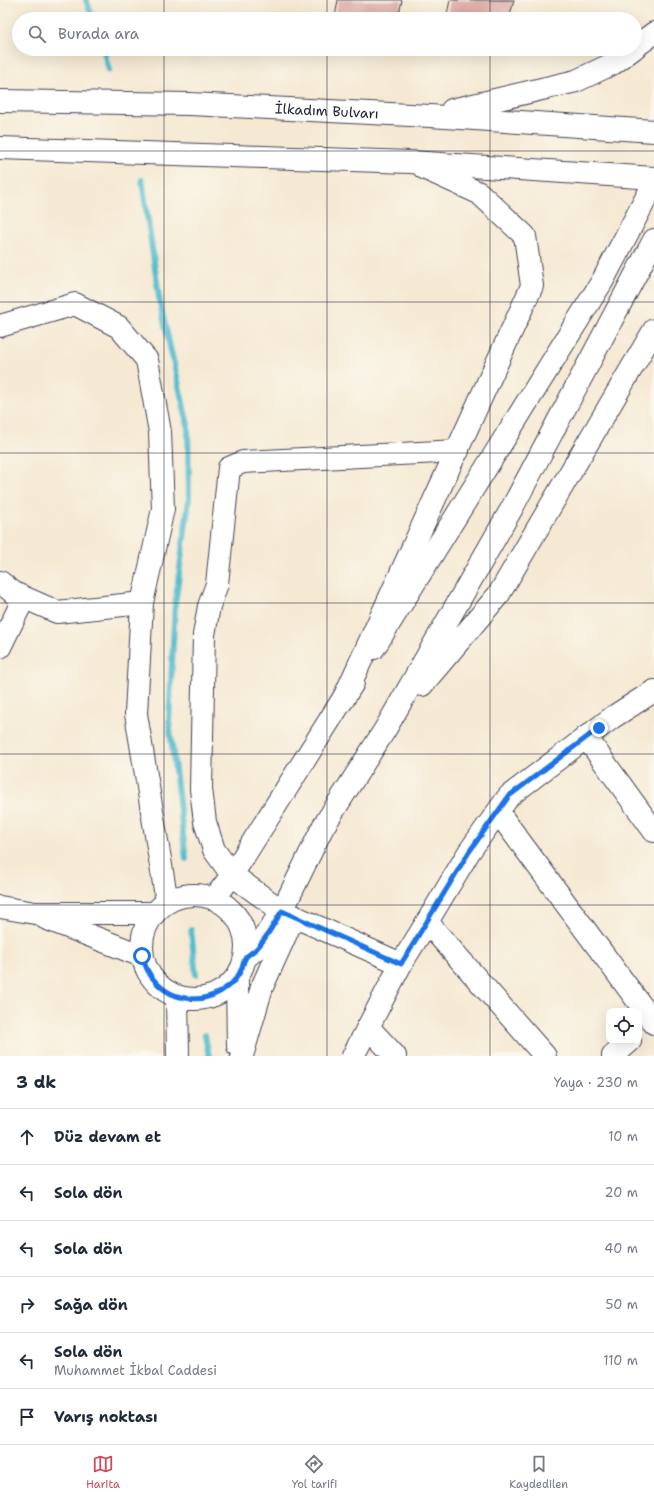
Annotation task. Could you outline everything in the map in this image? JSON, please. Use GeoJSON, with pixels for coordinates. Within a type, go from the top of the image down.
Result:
{"type":"FeatureCollection","features":[{"type":"Feature","properties":{"kind":"main road"},"geometry":{"type":"LineString","coordinates":[[642,42],[654,33]]}},
{"type":"Feature","properties":{"kind":"main road"},"geometry":{"type":"LineString","coordinates":[[430,116],[576,81],[614,63],[623,56]]}},
{"type":"Feature","properties":{"kind":"main road","name":"İlkadım Bulvarı"},"geometry":{"type":"LineString","coordinates":[[0,101],[190,104],[430,116],[654,131]]}},
{"type":"Feature","properties":{"kind":"main road"},"geometry":{"type":"LineString","coordinates":[[0,148],[410,162],[654,178]]}},
{"type":"Feature","properties":{"kind":"main road"},"geometry":{"type":"LineString","coordinates":[[342,700],[532,286],[524,236],[479,193],[410,162]]}},
{"type":"Feature","properties":{"kind":"main road"},"geometry":{"type":"LineString","coordinates":[[214,899],[232,875],[342,700],[603,280],[654,182]]}},
{"type":"Feature","properties":{"kind":"main road"},"geometry":{"type":"LineString","coordinates":[[242,1056],[262,987],[288,913],[323,827],[386,728],[512,508],[652,242]]}},
{"type":"Feature","properties":{"kind":"main road"},"geometry":{"type":"LineString","coordinates":[[0,326],[76,304],[119,327],[147,360],[160,432],[163,509],[142,603],[136,714],[161,907]]}},
{"type":"Feature","properties":{"kind":"main road"},"geometry":{"type":"LineString","coordinates":[[386,728],[499,594],[654,330]]}},
{"type":"Feature","properties":{"kind":"main road"},"geometry":{"type":"LineString","coordinates":[[401,964],[288,913],[232,875],[214,850],[205,822],[200,790],[204,635],[209,606],[217,584],[229,468],[243,462],[458,450]]}},
{"type":"Feature","properties":{"kind":"main road"},"geometry":{"type":"LineString","coordinates":[[0,582],[14,593],[57,612],[142,603]]}},
{"type":"Feature","properties":{"kind":"main road"},"geometry":{"type":"LineString","coordinates":[[0,648],[24,598]]}},
{"type":"Feature","properties":{"kind":"main road"},"geometry":{"type":"LineString","coordinates":[[353,1056],[401,964],[469,852],[509,796],[613,717],[654,691]]}},
{"type":"Feature","properties":{"kind":"main road"},"geometry":{"type":"LineString","coordinates":[[586,737],[654,830]]}},
{"type":"Feature","properties":{"kind":"main road"},"geometry":{"type":"LineString","coordinates":[[498,812],[650,1025]]}},
{"type":"Feature","properties":{"kind":"main road"},"geometry":{"type":"LineString","coordinates":[[238,1056],[241,967],[246,940],[240,923],[229,909],[214,899],[195,895],[176,898],[161,907],[146,926],[142,941],[142,956],[154,981],[165,990],[177,996],[190,999],[204,998],[216,994],[228,987],[241,967],[288,913]]}},
{"type":"Feature","properties":{"kind":"main road"},"geometry":{"type":"LineString","coordinates":[[0,907],[35,913],[142,956]]}},
{"type":"Feature","properties":{"kind":"main road"},"geometry":{"type":"LineString","coordinates":[[35,913],[161,907]]}},
{"type":"Feature","properties":{"kind":"main road"},"geometry":{"type":"LineString","coordinates":[[427,922],[545,1056]]}},
{"type":"Feature","properties":{"kind":"main road"},"geometry":{"type":"LineString","coordinates":[[177,996],[178,1056]]}},
{"type":"Feature","properties":{"kind":"main road"},"geometry":{"type":"LineString","coordinates":[[368,1027],[395,1056]]}},
{"type":"Feature","properties":{"kind":"main road"},"geometry":{"type":"LineString","coordinates":[[613,1056],[627,1044]]}},
{"type":"Feature","properties":{"kind":"building"},"geometry":{"type":"Polygon","coordinates":[[[338,0],[402,0],[399,12],[336,12],[338,0]]]}},
{"type":"Feature","properties":{"kind":"building"},"geometry":{"type":"Polygon","coordinates":[[[450,0],[514,0],[511,12],[447,12],[450,0]]]}},
{"type":"Feature","properties":{"kind":"waterway"},"geometry":{"type":"LineString","coordinates":[[86,0],[90,12]]}},
{"type":"Feature","properties":{"kind":"waterway"},"geometry":{"type":"LineString","coordinates":[[105,56],[109,70]]}},
{"type":"Feature","properties":{"kind":"waterway"},"geometry":{"type":"LineString","coordinates":[[142,180],[160,303],[188,425],[189,500],[175,604],[169,721],[186,859]]}},
{"type":"Feature","properties":{"kind":"waterway"},"geometry":{"type":"LineString","coordinates":[[191,930],[196,975]]}},
{"type":"Feature","properties":{"kind":"waterway"},"geometry":{"type":"LineString","coordinates":[[205,1035],[209,1056]]}},
{"type":"Feature","properties":{"kind":"route"},"geometry":{"type":"LineString","coordinates":[[142,956],[154,981],[165,990],[177,996],[190,999],[204,998],[216,994],[228,987],[237,977],[245,958],[257,948],[282,911],[401,964],[469,852],[509,796],[599,728]]}}]}
